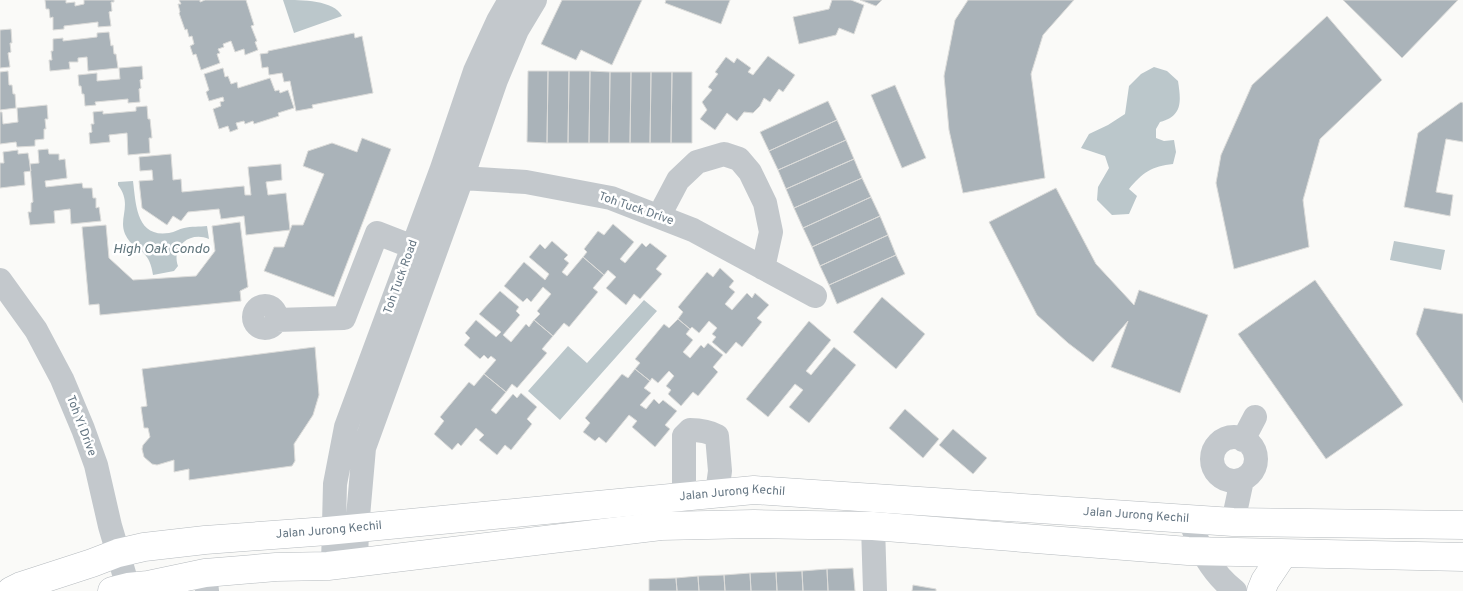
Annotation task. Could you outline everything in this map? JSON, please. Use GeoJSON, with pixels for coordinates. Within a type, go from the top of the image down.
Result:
{"type":"FeatureCollection","features":[{"type":"Feature","properties":{"kind":"main road","name":"Jalan Jurong Kechil"},"geometry":{"type":"LineString","coordinates":[[12,591],[21,586],[118,553],[144,547],[754,490],[1233,522],[1463,525]]}},
{"type":"Feature","properties":{"kind":"main road"},"geometry":{"type":"LineString","coordinates":[[120,589],[148,585],[206,582],[276,567],[344,564],[661,526],[754,524],[873,526],[1203,552],[1463,557]]}},
{"type":"Feature","properties":{"kind":"main road"},"geometry":{"type":"LineString","coordinates":[[1261,591],[1265,581],[1283,554]]}},
{"type":"Feature","properties":{"kind":"street","name":"Toh Tuck Road"},"geometry":{"type":"LineString","coordinates":[[344,564],[345,529],[364,448],[452,175],[475,71],[510,0]]}},
{"type":"Feature","properties":{"kind":"street","name":"Toh Tuck Road"},"geometry":{"type":"LineString","coordinates":[[345,529],[335,484],[346,428],[413,246],[452,175],[517,30],[535,0]]}},
{"type":"Feature","properties":{"kind":"street"},"geometry":{"type":"LineString","coordinates":[[658,216],[678,180],[697,162],[724,154],[739,159],[750,172],[765,203],[770,225],[771,232],[763,268]]}},
{"type":"Feature","properties":{"kind":"street","name":"Toh Tuck Drive"},"geometry":{"type":"LineString","coordinates":[[452,175],[526,182],[610,198],[693,230],[815,296]]}},
{"type":"Feature","properties":{"kind":"street"},"geometry":{"type":"LineString","coordinates":[[276,320],[344,318],[378,233],[413,246]]}},
{"type":"Feature","properties":{"kind":"street","name":"Toh Yi Drive"},"geometry":{"type":"LineString","coordinates":[[0,280],[36,330],[62,379],[96,464],[118,553],[120,589]]}},
{"type":"Feature","properties":{"kind":"street"},"geometry":{"type":"LineString","coordinates":[[1243,440],[1255,417]]}},
{"type":"Feature","properties":{"kind":"street"},"geometry":{"type":"LineString","coordinates":[[684,496],[684,436],[690,430],[712,433],[717,436],[720,471],[717,493]]}},
{"type":"Feature","properties":{"kind":"street"},"geometry":{"type":"LineString","coordinates":[[1226,439],[1243,440],[1250,444],[1254,452],[1256,460],[1254,468],[1242,480],[1233,482],[1225,480],[1214,467],[1212,459],[1214,451],[1226,439]]}},
{"type":"Feature","properties":{"kind":"street"},"geometry":{"type":"LineString","coordinates":[[1233,522],[1242,480]]}},
{"type":"Feature","properties":{"kind":"street"},"geometry":{"type":"LineString","coordinates":[[1191,519],[1194,534],[1203,552],[1222,580],[1236,591]]}},
{"type":"Feature","properties":{"kind":"street"},"geometry":{"type":"LineString","coordinates":[[873,526],[875,591]]}},
{"type":"Feature","properties":{"kind":"water"},"geometry":{"type":"Polygon","coordinates":[[[283,0],[325,4],[338,11],[342,16],[294,33],[283,0]]]}},
{"type":"Feature","properties":{"kind":"water"},"geometry":{"type":"Polygon","coordinates":[[[1154,67],[1167,71],[1178,81],[1180,101],[1177,112],[1160,122],[1156,129],[1156,138],[1164,141],[1174,140],[1176,152],[1173,164],[1148,171],[1138,179],[1129,189],[1137,196],[1129,214],[1112,215],[1097,200],[1098,187],[1109,168],[1105,156],[1081,148],[1089,134],[1125,114],[1129,86],[1141,74],[1154,67]]]}},
{"type":"Feature","properties":{"kind":"water","name":"High Oak Condo"},"geometry":{"type":"Polygon","coordinates":[[[133,181],[135,200],[140,218],[150,230],[158,233],[169,233],[187,227],[207,226],[209,239],[195,237],[184,242],[180,247],[177,252],[178,266],[174,271],[153,275],[148,259],[128,240],[125,234],[123,222],[125,205],[118,182],[133,181]]]}},
{"type":"Feature","properties":{"kind":"water"},"geometry":{"type":"Polygon","coordinates":[[[1394,241],[1445,250],[1441,270],[1390,260],[1394,241]]]}},
{"type":"Feature","properties":{"kind":"water"},"geometry":{"type":"Polygon","coordinates":[[[644,300],[657,311],[560,420],[528,391],[568,346],[587,363],[644,300]]]}},
{"type":"Feature","properties":{"kind":"building"},"geometry":{"type":"Polygon","coordinates":[[[45,0],[66,0],[66,3],[75,2],[75,6],[84,4],[84,0],[114,0],[114,2],[111,2],[112,11],[109,12],[111,26],[98,27],[98,22],[64,26],[64,29],[53,30],[53,17],[50,18],[45,0]]]}},
{"type":"Feature","properties":{"kind":"building"},"geometry":{"type":"Polygon","coordinates":[[[179,0],[200,0],[200,2],[205,0],[246,0],[254,25],[251,26],[257,41],[255,42],[258,50],[245,55],[244,49],[235,52],[231,41],[223,44],[224,47],[218,49],[220,53],[217,54],[220,63],[201,70],[196,54],[193,55],[190,46],[194,44],[192,36],[189,37],[187,29],[185,30],[179,13],[178,4],[181,4],[179,0]]]}},
{"type":"Feature","properties":{"kind":"building"},"geometry":{"type":"Polygon","coordinates":[[[562,0],[642,0],[612,65],[581,50],[576,60],[541,44],[562,0]]]}},
{"type":"Feature","properties":{"kind":"building"},"geometry":{"type":"Polygon","coordinates":[[[666,0],[730,0],[721,24],[665,3],[666,0]]]}},
{"type":"Feature","properties":{"kind":"building"},"geometry":{"type":"Polygon","coordinates":[[[832,0],[851,0],[864,5],[854,34],[839,28],[836,35],[799,44],[793,17],[829,9],[832,0]]]}},
{"type":"Feature","properties":{"kind":"building"},"geometry":{"type":"Polygon","coordinates":[[[860,0],[882,0],[876,6],[860,0]]]}},
{"type":"Feature","properties":{"kind":"building"},"geometry":{"type":"Polygon","coordinates":[[[968,0],[1074,0],[1043,35],[1031,74],[1045,178],[963,193],[949,130],[944,76],[955,20],[968,0]]]}},
{"type":"Feature","properties":{"kind":"building"},"geometry":{"type":"Polygon","coordinates":[[[1343,0],[1458,0],[1402,58],[1343,0]]]}},
{"type":"Feature","properties":{"kind":"building"},"geometry":{"type":"Polygon","coordinates":[[[1327,16],[1382,80],[1320,139],[1303,200],[1309,247],[1234,269],[1216,183],[1221,155],[1252,85],[1327,16]]]}},
{"type":"Feature","properties":{"kind":"building"},"geometry":{"type":"Polygon","coordinates":[[[11,29],[11,52],[8,53],[10,67],[0,68],[0,30],[11,29]]]}},
{"type":"Feature","properties":{"kind":"building"},"geometry":{"type":"Polygon","coordinates":[[[109,32],[118,68],[88,71],[87,57],[78,58],[78,62],[69,62],[70,69],[50,71],[49,60],[52,60],[53,39],[63,38],[63,41],[97,37],[97,33],[109,32]]]}},
{"type":"Feature","properties":{"kind":"building"},"geometry":{"type":"Polygon","coordinates":[[[354,33],[355,38],[362,36],[373,93],[312,105],[313,108],[296,111],[290,81],[284,82],[282,73],[269,75],[268,67],[262,68],[260,54],[354,33]]]}},
{"type":"Feature","properties":{"kind":"building"},"geometry":{"type":"Polygon","coordinates":[[[768,56],[795,75],[783,92],[779,89],[770,102],[764,98],[760,106],[753,113],[744,112],[737,121],[727,113],[715,130],[700,119],[707,110],[702,102],[712,90],[708,87],[718,74],[715,72],[726,57],[734,63],[737,58],[751,68],[748,72],[753,75],[768,56]]]}},
{"type":"Feature","properties":{"kind":"building"},"geometry":{"type":"Polygon","coordinates":[[[142,66],[143,79],[140,80],[141,88],[139,89],[140,102],[128,103],[128,99],[95,102],[96,105],[85,106],[84,94],[82,94],[81,86],[79,86],[78,75],[97,73],[97,81],[120,79],[119,68],[142,66]]]}},
{"type":"Feature","properties":{"kind":"building"},"geometry":{"type":"Polygon","coordinates":[[[223,68],[225,77],[228,76],[231,84],[237,82],[238,88],[270,78],[275,91],[279,90],[280,93],[288,90],[294,108],[278,113],[279,116],[254,124],[253,121],[245,124],[244,121],[236,123],[238,129],[230,132],[228,126],[219,129],[213,109],[221,106],[220,102],[224,101],[223,97],[209,101],[206,92],[209,90],[204,74],[223,68]]]}},
{"type":"Feature","properties":{"kind":"building"},"geometry":{"type":"Polygon","coordinates":[[[8,71],[9,85],[12,85],[13,94],[15,94],[16,108],[0,110],[0,72],[8,71]]]}},
{"type":"Feature","properties":{"kind":"building"},"geometry":{"type":"Polygon","coordinates":[[[528,71],[548,71],[547,143],[527,142],[528,71]]]}},
{"type":"Feature","properties":{"kind":"building"},"geometry":{"type":"Polygon","coordinates":[[[548,71],[569,71],[568,143],[547,143],[548,71]]]}},
{"type":"Feature","properties":{"kind":"building"},"geometry":{"type":"Polygon","coordinates":[[[569,71],[590,71],[589,143],[568,143],[569,71]]]}},
{"type":"Feature","properties":{"kind":"building"},"geometry":{"type":"Polygon","coordinates":[[[590,71],[610,72],[609,143],[589,143],[590,71]]]}},
{"type":"Feature","properties":{"kind":"building"},"geometry":{"type":"Polygon","coordinates":[[[610,72],[631,72],[630,143],[609,143],[610,72]]]}},
{"type":"Feature","properties":{"kind":"building"},"geometry":{"type":"Polygon","coordinates":[[[631,72],[651,72],[650,143],[630,143],[631,72]]]}},
{"type":"Feature","properties":{"kind":"building"},"geometry":{"type":"Polygon","coordinates":[[[651,72],[672,72],[671,143],[650,143],[651,72]]]}},
{"type":"Feature","properties":{"kind":"building"},"geometry":{"type":"Polygon","coordinates":[[[672,72],[692,72],[692,143],[671,143],[672,72]]]}},
{"type":"Feature","properties":{"kind":"building"},"geometry":{"type":"Polygon","coordinates":[[[895,85],[926,158],[902,168],[871,95],[895,85]]]}},
{"type":"Feature","properties":{"kind":"building"},"geometry":{"type":"Polygon","coordinates":[[[828,101],[837,120],[769,151],[760,132],[828,101]]]}},
{"type":"Feature","properties":{"kind":"building"},"geometry":{"type":"Polygon","coordinates":[[[1461,102],[1463,103],[1463,142],[1446,139],[1436,192],[1453,195],[1450,216],[1404,207],[1418,133],[1461,102]]]}},
{"type":"Feature","properties":{"kind":"building"},"geometry":{"type":"Polygon","coordinates":[[[47,105],[48,119],[45,119],[44,139],[35,140],[35,146],[17,147],[16,142],[0,144],[0,112],[2,112],[3,124],[18,122],[17,108],[47,105]]]}},
{"type":"Feature","properties":{"kind":"building"},"geometry":{"type":"Polygon","coordinates":[[[147,106],[152,138],[149,138],[150,153],[128,155],[127,133],[109,135],[110,142],[90,144],[89,133],[92,132],[91,124],[94,124],[93,112],[103,111],[103,114],[136,111],[136,107],[147,106]]]}},
{"type":"Feature","properties":{"kind":"building"},"geometry":{"type":"Polygon","coordinates":[[[837,120],[846,140],[778,170],[769,151],[837,120]]]}},
{"type":"Feature","properties":{"kind":"building"},"geometry":{"type":"Polygon","coordinates":[[[362,138],[391,149],[334,297],[264,271],[274,247],[284,247],[292,225],[303,225],[324,174],[303,166],[308,151],[332,143],[357,152],[362,138]]]}},
{"type":"Feature","properties":{"kind":"building"},"geometry":{"type":"Polygon","coordinates":[[[846,140],[854,159],[786,189],[778,170],[846,140]]]}},
{"type":"Feature","properties":{"kind":"building"},"geometry":{"type":"Polygon","coordinates":[[[48,149],[49,154],[59,154],[59,160],[65,159],[67,178],[45,181],[46,187],[82,183],[83,188],[92,188],[93,198],[96,198],[96,208],[99,207],[101,221],[71,224],[70,209],[54,211],[55,223],[30,225],[28,212],[31,212],[31,203],[33,202],[30,164],[39,163],[38,150],[48,149]]]}},
{"type":"Feature","properties":{"kind":"building"},"geometry":{"type":"Polygon","coordinates":[[[18,150],[18,154],[28,153],[31,171],[24,172],[25,185],[0,188],[0,163],[4,163],[3,152],[18,150]]]}},
{"type":"Feature","properties":{"kind":"building"},"geometry":{"type":"Polygon","coordinates":[[[171,154],[173,180],[181,179],[182,192],[244,186],[245,195],[251,195],[248,167],[281,164],[282,180],[266,182],[268,195],[286,193],[290,230],[246,235],[244,216],[221,219],[219,209],[188,212],[181,221],[173,216],[167,225],[142,208],[139,181],[153,180],[152,170],[140,171],[139,157],[171,154]]]}},
{"type":"Feature","properties":{"kind":"building"},"geometry":{"type":"Polygon","coordinates":[[[854,159],[862,178],[794,208],[786,189],[854,159]]]}},
{"type":"Feature","properties":{"kind":"building"},"geometry":{"type":"Polygon","coordinates":[[[862,178],[871,197],[803,228],[794,208],[862,178]]]}},
{"type":"Feature","properties":{"kind":"building"},"geometry":{"type":"Polygon","coordinates":[[[1056,188],[1096,264],[1134,305],[1139,290],[1208,315],[1180,393],[1111,367],[1128,321],[1093,362],[1068,343],[1037,315],[989,222],[1056,188]]]}},
{"type":"Feature","properties":{"kind":"building"},"geometry":{"type":"Polygon","coordinates":[[[871,197],[880,216],[812,247],[803,228],[871,197]]]}},
{"type":"Feature","properties":{"kind":"building"},"geometry":{"type":"Polygon","coordinates":[[[880,216],[888,235],[820,266],[812,247],[880,216]]]}},
{"type":"Feature","properties":{"kind":"building"},"geometry":{"type":"Polygon","coordinates":[[[240,222],[248,287],[240,291],[241,301],[100,315],[99,304],[89,305],[82,227],[106,225],[109,258],[133,280],[196,276],[215,251],[212,226],[240,222]]]}},
{"type":"Feature","properties":{"kind":"building"},"geometry":{"type":"Polygon","coordinates":[[[613,224],[634,242],[620,259],[625,263],[642,243],[646,247],[650,243],[667,256],[656,269],[662,274],[640,299],[634,294],[626,305],[606,288],[616,277],[608,270],[604,275],[583,257],[587,252],[584,249],[598,231],[604,235],[613,224]]]}},
{"type":"Feature","properties":{"kind":"building"},"geometry":{"type":"Polygon","coordinates":[[[888,235],[896,255],[829,285],[820,266],[888,235]]]}},
{"type":"Feature","properties":{"kind":"building"},"geometry":{"type":"Polygon","coordinates":[[[552,241],[568,255],[564,259],[569,263],[562,272],[567,276],[583,257],[604,275],[593,288],[598,292],[569,327],[564,323],[553,336],[534,320],[540,314],[537,311],[551,294],[543,287],[531,302],[527,298],[523,302],[504,286],[524,262],[545,280],[549,274],[529,257],[540,244],[545,249],[552,241]]]}},
{"type":"Feature","properties":{"kind":"building"},"geometry":{"type":"Polygon","coordinates":[[[896,255],[905,274],[837,304],[829,285],[896,255]]]}},
{"type":"Feature","properties":{"kind":"building"},"geometry":{"type":"Polygon","coordinates":[[[720,268],[734,281],[729,287],[735,292],[725,304],[732,310],[747,293],[752,298],[755,293],[769,305],[757,318],[762,322],[742,347],[736,342],[726,354],[712,342],[716,337],[712,334],[717,328],[709,321],[699,333],[692,327],[690,329],[678,319],[683,312],[678,307],[707,272],[713,277],[720,268]]]}},
{"type":"Feature","properties":{"kind":"building"},"geometry":{"type":"Polygon","coordinates":[[[1315,280],[1403,405],[1326,459],[1238,334],[1315,280]]]}},
{"type":"Feature","properties":{"kind":"building"},"geometry":{"type":"Polygon","coordinates":[[[500,291],[519,307],[516,311],[520,315],[503,335],[511,342],[526,324],[529,327],[534,320],[553,336],[542,349],[547,353],[517,388],[512,384],[506,392],[484,374],[496,360],[491,356],[488,359],[484,355],[480,359],[464,345],[470,338],[465,333],[476,320],[496,337],[501,332],[479,314],[500,291]]]}},
{"type":"Feature","properties":{"kind":"building"},"geometry":{"type":"Polygon","coordinates":[[[882,297],[925,334],[896,369],[853,332],[882,297]]]}},
{"type":"Feature","properties":{"kind":"building"},"geometry":{"type":"Polygon","coordinates":[[[1424,308],[1463,314],[1463,403],[1416,334],[1424,308]]]}},
{"type":"Feature","properties":{"kind":"building"},"geometry":{"type":"Polygon","coordinates":[[[678,319],[690,329],[686,334],[693,340],[683,352],[690,358],[701,345],[704,348],[708,343],[723,355],[713,367],[718,372],[698,396],[693,392],[681,406],[668,394],[671,390],[666,386],[674,376],[669,371],[658,383],[652,378],[650,381],[635,369],[640,363],[635,359],[664,324],[669,328],[678,319]]]}},
{"type":"Feature","properties":{"kind":"building"},"geometry":{"type":"Polygon","coordinates":[[[809,321],[831,340],[806,371],[811,375],[834,347],[856,365],[809,423],[789,407],[803,390],[795,384],[768,417],[746,399],[809,321]]]}},
{"type":"Feature","properties":{"kind":"building"},"geometry":{"type":"Polygon","coordinates":[[[315,347],[319,395],[313,415],[294,444],[295,461],[292,466],[189,480],[189,469],[174,472],[174,460],[157,465],[152,464],[144,457],[143,445],[150,437],[148,428],[144,428],[141,407],[147,406],[142,369],[315,347]]]}},
{"type":"Feature","properties":{"kind":"building"},"geometry":{"type":"Polygon","coordinates":[[[635,369],[650,381],[644,388],[651,393],[640,405],[646,409],[654,399],[659,404],[663,400],[677,411],[665,425],[670,429],[655,447],[632,427],[637,421],[629,415],[606,443],[599,437],[595,441],[583,432],[590,423],[585,418],[622,374],[628,378],[635,369]]]}},
{"type":"Feature","properties":{"kind":"building"},"geometry":{"type":"Polygon","coordinates":[[[484,374],[506,392],[491,410],[496,414],[513,394],[517,398],[521,393],[537,407],[527,419],[532,424],[511,450],[505,445],[497,455],[479,440],[484,435],[476,428],[461,446],[458,443],[452,450],[434,434],[444,421],[440,417],[469,382],[474,386],[484,374]]]}},
{"type":"Feature","properties":{"kind":"building"},"geometry":{"type":"Polygon","coordinates":[[[905,409],[939,439],[923,458],[889,428],[905,409]]]}},
{"type":"Feature","properties":{"kind":"building"},"geometry":{"type":"Polygon","coordinates":[[[953,429],[987,458],[973,474],[939,445],[953,429]]]}},
{"type":"Feature","properties":{"kind":"building"},"geometry":{"type":"Polygon","coordinates":[[[853,568],[855,591],[828,591],[827,569],[853,568]]]}},
{"type":"Feature","properties":{"kind":"building"},"geometry":{"type":"Polygon","coordinates":[[[827,569],[828,591],[803,591],[802,571],[827,569]]]}},
{"type":"Feature","properties":{"kind":"building"},"geometry":{"type":"Polygon","coordinates":[[[802,571],[803,591],[777,591],[776,572],[802,571]]]}},
{"type":"Feature","properties":{"kind":"building"},"geometry":{"type":"Polygon","coordinates":[[[776,572],[777,591],[751,591],[750,573],[776,572]]]}},
{"type":"Feature","properties":{"kind":"building"},"geometry":{"type":"Polygon","coordinates":[[[750,573],[751,591],[725,591],[724,575],[750,573]]]}},
{"type":"Feature","properties":{"kind":"building"},"geometry":{"type":"Polygon","coordinates":[[[724,575],[725,591],[699,591],[698,576],[724,575]]]}},
{"type":"Feature","properties":{"kind":"building"},"geometry":{"type":"Polygon","coordinates":[[[698,576],[699,591],[677,591],[676,578],[698,576]]]}},
{"type":"Feature","properties":{"kind":"building"},"geometry":{"type":"Polygon","coordinates":[[[676,578],[677,591],[649,591],[649,579],[676,578]]]}},
{"type":"Feature","properties":{"kind":"building"},"geometry":{"type":"Polygon","coordinates":[[[913,585],[936,589],[936,591],[912,591],[913,585]]]}}]}
